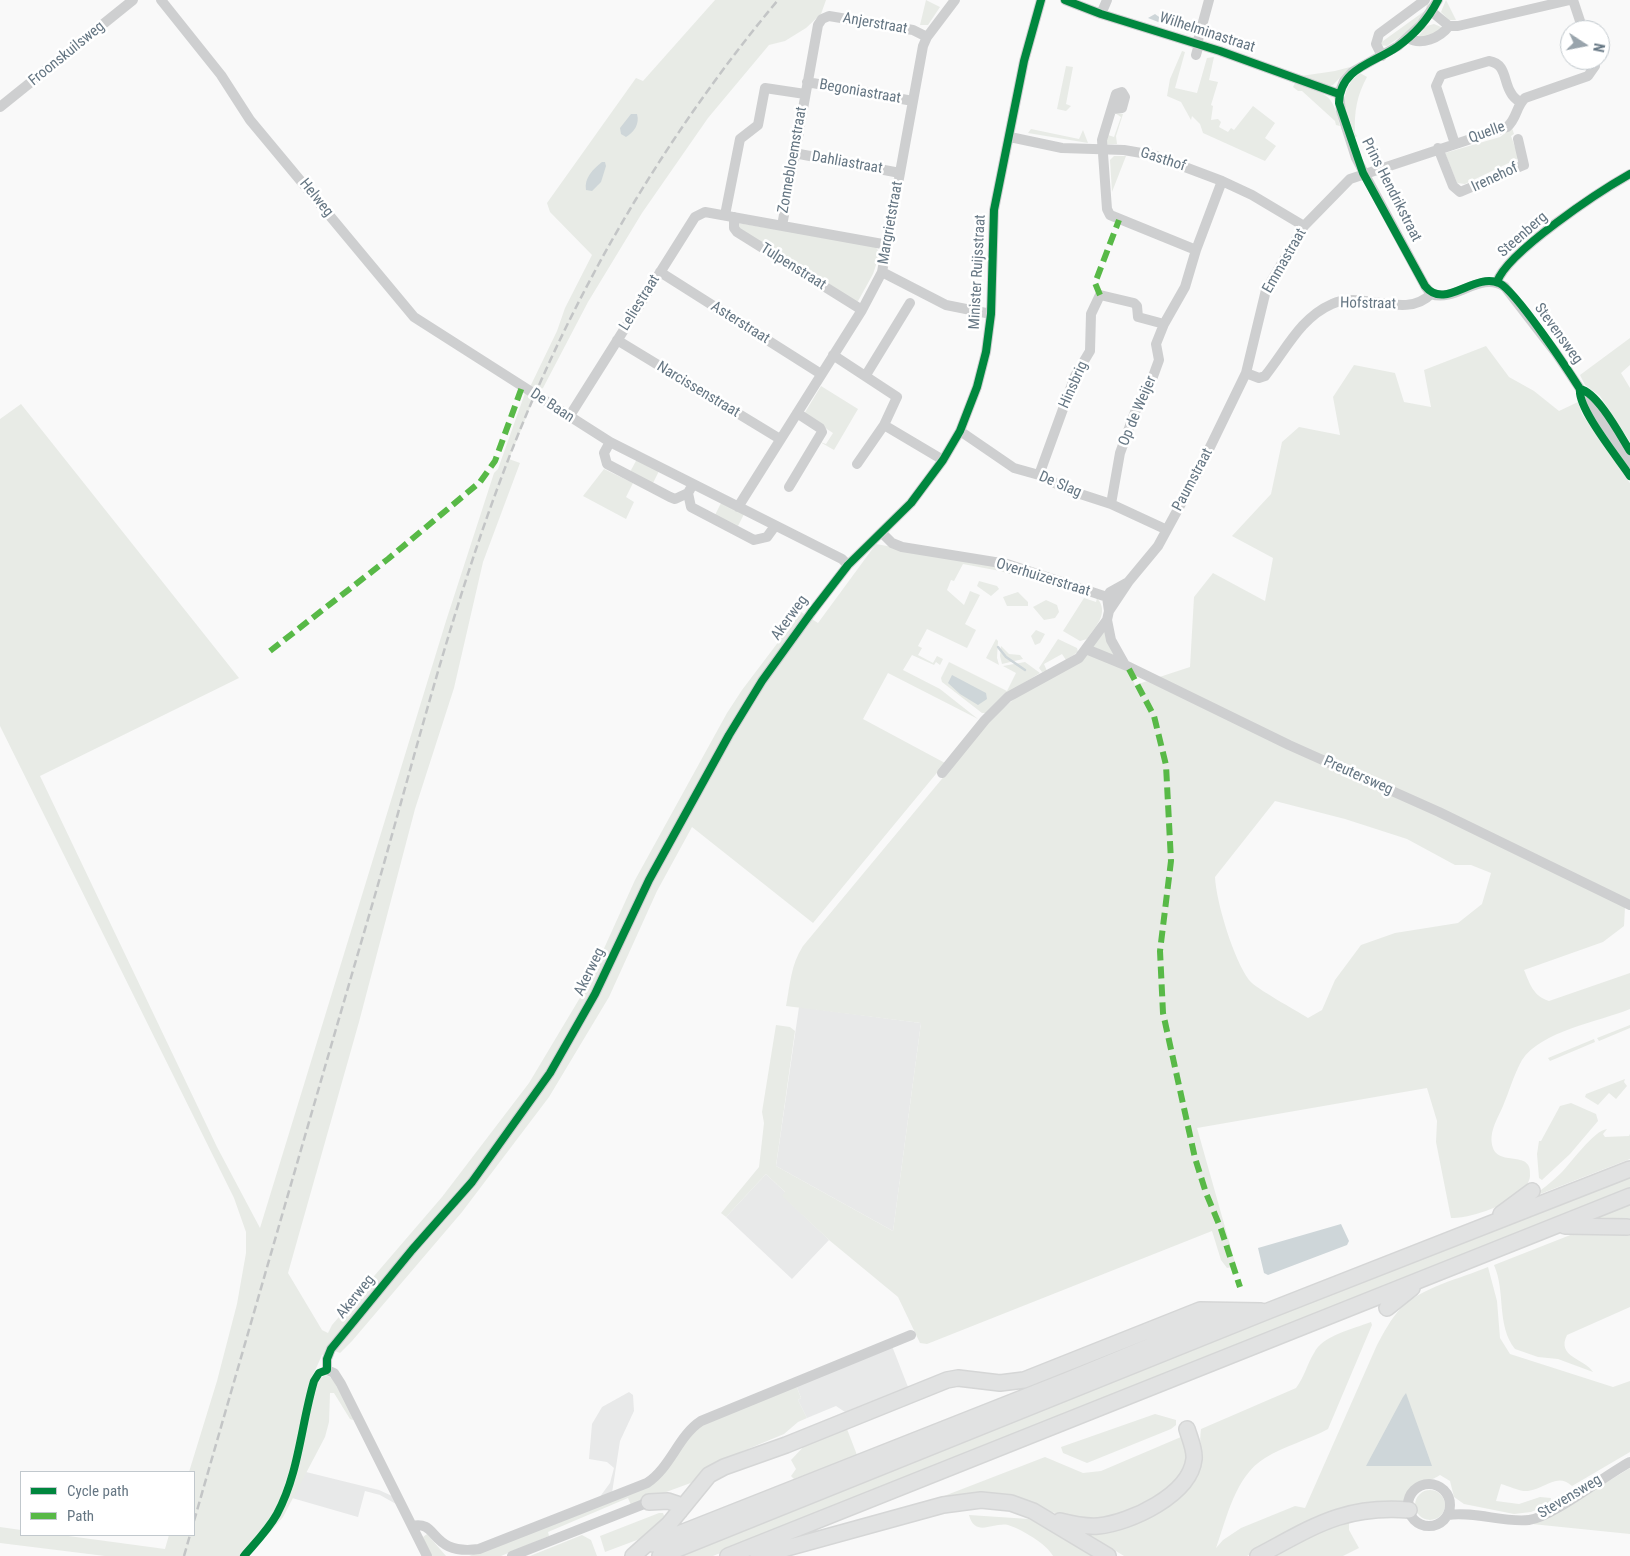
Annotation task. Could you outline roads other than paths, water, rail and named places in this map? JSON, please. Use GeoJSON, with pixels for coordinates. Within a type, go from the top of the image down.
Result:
{"type":"FeatureCollection","features":[{"type":"Feature","properties":{"kind":"highway"},"geometry":{"type":"LineString","coordinates":[[639,1551],[1268,1311],[1630,1169]]}},
{"type":"Feature","properties":{"kind":"highway"},"geometry":{"type":"LineString","coordinates":[[1484,1226],[1532,1191]]}},
{"type":"Feature","properties":{"kind":"highway"},"geometry":{"type":"LineString","coordinates":[[728,1556],[1630,1196]]}},
{"type":"Feature","properties":{"kind":"highway"},"geometry":{"type":"LineString","coordinates":[[1553,1227],[1597,1225],[1627,1227]]}},
{"type":"Feature","properties":{"kind":"highway"},"geometry":{"type":"LineString","coordinates":[[1387,1308],[1425,1278]]}},
{"type":"Feature","properties":{"kind":"highway"},"geometry":{"type":"LineString","coordinates":[[639,1551],[670,1524],[704,1480],[724,1467],[958,1378],[1000,1383],[1024,1380],[1200,1310],[1268,1311]]}},
{"type":"Feature","properties":{"kind":"highway"},"geometry":{"type":"LineString","coordinates":[[660,1556],[1194,1328],[1231,1310]]}},
{"type":"Feature","properties":{"kind":"highway"},"geometry":{"type":"LineString","coordinates":[[758,1556],[943,1505],[981,1500],[1011,1504],[1049,1518],[1085,1526],[1110,1524],[1126,1519],[1171,1496],[1184,1484],[1192,1465],[1193,1452],[1187,1429]]}},
{"type":"Feature","properties":{"kind":"highway"},"geometry":{"type":"LineString","coordinates":[[649,1502],[668,1501],[677,1504],[680,1511]]}},
{"type":"Feature","properties":{"kind":"highway"},"geometry":{"type":"LineString","coordinates":[[1258,1556],[1336,1516],[1353,1512],[1409,1510]]}},
{"type":"Feature","properties":{"kind":"highway"},"geometry":{"type":"LineString","coordinates":[[1049,1518],[1108,1556]]}},
{"type":"Feature","properties":{"kind":"street","name":"Froonskuilsweg"},"geometry":{"type":"LineString","coordinates":[[0,107],[133,0]]}},
{"type":"Feature","properties":{"kind":"street","name":"Helweg"},"geometry":{"type":"LineString","coordinates":[[161,0],[216,68],[250,120],[402,305],[420,322],[495,369]]}},
{"type":"Feature","properties":{"kind":"street","name":"Margrietstraat"},"geometry":{"type":"LineString","coordinates":[[738,507],[862,310],[882,272],[923,46],[927,36],[955,0]]}},
{"type":"Feature","properties":{"kind":"street","name":"Minister Ruijsstraat"},"geometry":{"type":"LineString","coordinates":[[848,565],[883,534],[911,503],[943,460],[960,431],[969,410],[982,370],[991,314],[994,269],[992,228],[1024,61],[1042,0]]}},
{"type":"Feature","properties":{"kind":"street","name":"Wilhelminastraat"},"geometry":{"type":"LineString","coordinates":[[1065,0],[1101,14],[1198,44],[1339,94]]}},
{"type":"Feature","properties":{"kind":"street"},"geometry":{"type":"LineString","coordinates":[[1101,14],[1107,0]]}},
{"type":"Feature","properties":{"kind":"street"},"geometry":{"type":"LineString","coordinates":[[1196,55],[1209,0]]}},
{"type":"Feature","properties":{"kind":"street"},"geometry":{"type":"LineString","coordinates":[[1382,56],[1376,44],[1379,34],[1425,0]]}},
{"type":"Feature","properties":{"kind":"street"},"geometry":{"type":"LineString","coordinates":[[1339,94],[1344,81],[1352,72],[1382,56],[1408,38],[1432,12],[1438,0]]}},
{"type":"Feature","properties":{"kind":"street"},"geometry":{"type":"LineString","coordinates":[[1432,12],[1449,26],[1458,26],[1572,0],[1579,20]]}},
{"type":"Feature","properties":{"kind":"street","name":"Anjerstraat"},"geometry":{"type":"LineString","coordinates":[[822,19],[829,16],[913,30],[927,36]]}},
{"type":"Feature","properties":{"kind":"street","name":"Zonnebloemstraat"},"geometry":{"type":"LineString","coordinates":[[782,226],[818,25],[822,19]]}},
{"type":"Feature","properties":{"kind":"street"},"geometry":{"type":"LineString","coordinates":[[1408,38],[1423,42],[1444,33],[1449,26]]}},
{"type":"Feature","properties":{"kind":"street"},"geometry":{"type":"LineString","coordinates":[[1455,144],[1436,86],[1441,75],[1489,61],[1496,62],[1503,69],[1510,93],[1520,102],[1525,98],[1588,76],[1593,70]]}},
{"type":"Feature","properties":{"kind":"street","name":"Begoniastraat"},"geometry":{"type":"LineString","coordinates":[[808,82],[913,101]]}},
{"type":"Feature","properties":{"kind":"street","name":"Zonnebloemstraat"},"geometry":{"type":"LineString","coordinates":[[730,216],[740,139],[758,125],[765,88],[805,94]]}},
{"type":"Feature","properties":{"kind":"street","name":"Prins Hendrikstraat"},"geometry":{"type":"LineString","coordinates":[[1339,94],[1340,111],[1363,173],[1431,294]]}},
{"type":"Feature","properties":{"kind":"street","name":"Quelle"},"geometry":{"type":"LineString","coordinates":[[1363,173],[1507,127],[1512,123],[1520,102]]}},
{"type":"Feature","properties":{"kind":"street"},"geometry":{"type":"LineString","coordinates":[[1113,110],[1103,136],[1102,150],[1107,209],[1110,215],[1196,250]]}},
{"type":"Feature","properties":{"kind":"street","name":"Gasthof"},"geometry":{"type":"LineString","coordinates":[[1010,137],[1062,148],[1124,150],[1153,155],[1222,181],[1304,226]]}},
{"type":"Feature","properties":{"kind":"street","name":"Irenehof"},"geometry":{"type":"LineString","coordinates":[[1438,148],[1453,186],[1460,192],[1524,165],[1518,139]]}},
{"type":"Feature","properties":{"kind":"street","name":"Dahliastraat"},"geometry":{"type":"LineString","coordinates":[[794,153],[900,173]]}},
{"type":"Feature","properties":{"kind":"street","name":"Emmastraat"},"geometry":{"type":"LineString","coordinates":[[1246,373],[1266,290],[1304,226],[1350,179],[1363,173]]}},
{"type":"Feature","properties":{"kind":"street","name":"Steenberg"},"geometry":{"type":"LineString","coordinates":[[1497,282],[1508,264],[1564,218],[1630,174]]}},
{"type":"Feature","properties":{"kind":"street","name":"Op de Weijer"},"geometry":{"type":"LineString","coordinates":[[1111,504],[1120,453],[1135,412],[1151,382],[1159,360],[1156,344],[1164,324],[1185,287],[1196,250],[1222,181]]}},
{"type":"Feature","properties":{"kind":"street","name":"Leliestraat"},"geometry":{"type":"LineString","coordinates":[[569,417],[694,217],[705,212],[730,216]]}},
{"type":"Feature","properties":{"kind":"street","name":"Tulpenstraat"},"geometry":{"type":"LineString","coordinates":[[862,310],[737,232],[730,216],[888,245]]}},
{"type":"Feature","properties":{"kind":"street","name":"Asterstraat"},"geometry":{"type":"LineString","coordinates":[[660,272],[821,374]]}},
{"type":"Feature","properties":{"kind":"street"},"geometry":{"type":"LineString","coordinates":[[882,272],[946,305],[991,314]]}},
{"type":"Feature","properties":{"kind":"street"},"geometry":{"type":"LineString","coordinates":[[1431,294],[1443,296],[1487,281],[1497,282]]}},
{"type":"Feature","properties":{"kind":"street","name":"Stevensweg"},"geometry":{"type":"LineString","coordinates":[[1497,282],[1508,291],[1548,342],[1630,463]]}},
{"type":"Feature","properties":{"kind":"street","name":"Hofstraat"},"geometry":{"type":"LineString","coordinates":[[1246,373],[1259,378],[1265,376],[1291,338],[1314,314],[1333,303],[1343,301],[1413,303],[1424,300],[1431,294]]}},
{"type":"Feature","properties":{"kind":"street","name":"Hinsbrig"},"geometry":{"type":"LineString","coordinates":[[1039,475],[1075,376],[1090,351],[1091,314],[1100,295],[1134,303],[1137,306],[1138,317],[1164,324]]}},
{"type":"Feature","properties":{"kind":"street"},"geometry":{"type":"LineString","coordinates":[[866,375],[910,304]]}},
{"type":"Feature","properties":{"kind":"street","name":"Narcissenstraat"},"geometry":{"type":"LineString","coordinates":[[617,340],[780,439]]}},
{"type":"Feature","properties":{"kind":"street"},"geometry":{"type":"LineString","coordinates":[[833,355],[897,397],[884,425],[857,464]]}},
{"type":"Feature","properties":{"kind":"street","name":"De Baan"},"geometry":{"type":"LineString","coordinates":[[495,369],[569,417],[690,489],[738,507],[842,559],[848,565]]}},
{"type":"Feature","properties":{"kind":"street","name":"Paumstraat"},"geometry":{"type":"LineString","coordinates":[[1108,616],[1129,581],[1152,554],[1196,476],[1246,373]]}},
{"type":"Feature","properties":{"kind":"street"},"geometry":{"type":"LineString","coordinates":[[789,487],[822,432],[820,428],[797,414]]}},
{"type":"Feature","properties":{"kind":"street"},"geometry":{"type":"LineString","coordinates":[[884,425],[943,460]]}},
{"type":"Feature","properties":{"kind":"street","name":"De Slag"},"geometry":{"type":"LineString","coordinates":[[960,431],[1014,468],[1039,475],[1071,491],[1111,504],[1166,529]]}},
{"type":"Feature","properties":{"kind":"street"},"geometry":{"type":"LineString","coordinates":[[610,442],[604,454],[606,464],[670,498],[675,498],[690,489],[691,507],[754,540],[767,537],[775,526]]}},
{"type":"Feature","properties":{"kind":"street","name":"Overhuizerstraat"},"geometry":{"type":"LineString","coordinates":[[883,534],[892,543],[902,547],[1007,564],[1107,597],[1108,616]]}},
{"type":"Feature","properties":{"kind":"street","name":"Akerweg"},"geometry":{"type":"LineString","coordinates":[[428,1556],[341,1384],[336,1376],[327,1370],[331,1349],[412,1250],[472,1182],[550,1073],[595,994],[649,880],[729,735],[762,681],[848,565]]}},
{"type":"Feature","properties":{"kind":"street","name":"Paumstraat"},"geometry":{"type":"LineString","coordinates":[[1107,597],[1110,592],[1129,581]]}},
{"type":"Feature","properties":{"kind":"street"},"geometry":{"type":"LineString","coordinates":[[942,773],[985,720],[1008,698],[1028,684],[1074,661],[1086,649],[1108,616]]}},
{"type":"Feature","properties":{"kind":"street"},"geometry":{"type":"LineString","coordinates":[[1108,616],[1111,640],[1125,665]]}},
{"type":"Feature","properties":{"kind":"street","name":"Preutersweg"},"geometry":{"type":"LineString","coordinates":[[1086,649],[1125,665],[1194,701],[1439,812],[1630,905]]}},
{"type":"Feature","properties":{"kind":"street"},"geometry":{"type":"LineString","coordinates":[[412,1526],[419,1524],[425,1526],[442,1546],[449,1551],[464,1553],[479,1550],[647,1483],[665,1467],[691,1429],[701,1421],[911,1335]]}},
{"type":"Feature","properties":{"kind":"street","name":"Stevensweg"},"geometry":{"type":"LineString","coordinates":[[1448,1515],[1477,1514],[1532,1520],[1556,1509],[1630,1462]]}},
{"type":"Feature","properties":{"kind":"street"},"geometry":{"type":"LineString","coordinates":[[1427,1484],[1441,1487],[1449,1496],[1451,1502],[1448,1515],[1439,1524],[1427,1526],[1416,1522],[1409,1510],[1408,1503],[1414,1491],[1427,1484]]}},
{"type":"Feature","properties":{"kind":"street"},"geometry":{"type":"LineString","coordinates":[[512,1556],[649,1502]]}},
{"type":"Feature","properties":{"kind":"street","name":"Stevensweg"},"geometry":{"type":"LineString","coordinates":[[1451,1502],[1477,1514]]}},
{"type":"Feature","properties":{"kind":"waterway"},"geometry":{"type":"LineString","coordinates":[[998,647],[1006,657],[1025,670]]}},
{"type":"Feature","properties":{"kind":"railway"},"geometry":{"type":"LineString","coordinates":[[195,1518],[451,626],[505,468],[530,405],[558,343],[622,223],[695,108],[778,0]]}},
{"type":"Feature","properties":{"kind":"railway"},"geometry":{"type":"LineString","coordinates":[[184,1556],[190,1536]]}}]}
